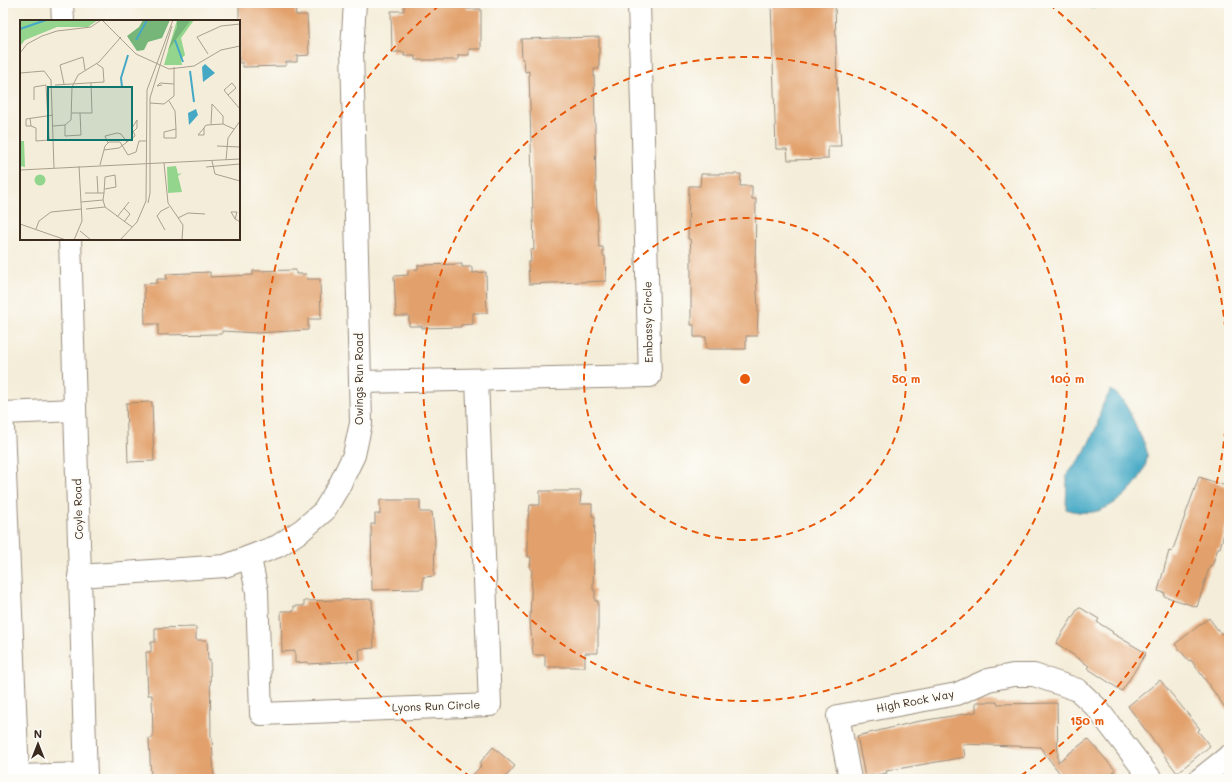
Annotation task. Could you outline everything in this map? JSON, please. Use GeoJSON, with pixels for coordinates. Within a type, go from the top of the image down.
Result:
{"type":"FeatureCollection","features":[{"type":"Feature","properties":{"kind":"street"},"geometry":{"type":"LineString","coordinates":[[62,3],[63,20]]}},
{"type":"Feature","properties":{"kind":"street","name":"Owings Run Road"},"geometry":{"type":"LineString","coordinates":[[79,576],[225,566],[250,559],[278,546],[302,530],[324,511],[340,486],[354,455],[361,423],[352,49],[355,3]]}},
{"type":"Feature","properties":{"kind":"street","name":"Embassy Circle"},"geometry":{"type":"LineString","coordinates":[[360,382],[650,376],[639,3]]}},
{"type":"Feature","properties":{"kind":"street","name":"Coyle Road"},"geometry":{"type":"LineString","coordinates":[[70,240],[86,776]]}},
{"type":"Feature","properties":{"kind":"street","name":"Lyons Run Circle"},"geometry":{"type":"LineString","coordinates":[[250,559],[257,591],[261,714],[490,705],[478,380]]}},
{"type":"Feature","properties":{"kind":"street"},"geometry":{"type":"LineString","coordinates":[[3,413],[75,410]]}},
{"type":"Feature","properties":{"kind":"street"},"geometry":{"type":"LineString","coordinates":[[3,427],[11,776],[86,776]]}},
{"type":"Feature","properties":{"kind":"street","name":"High Rock Way"},"geometry":{"type":"LineString","coordinates":[[850,779],[838,716],[957,694],[988,680],[1013,675],[1034,675],[1078,690],[1096,708],[1151,779]]}},
{"type":"Feature","properties":{"kind":"street"},"geometry":{"type":"LineString","coordinates":[[1200,779],[1229,756]]}},
{"type":"Feature","properties":{"kind":"water"},"geometry":{"type":"Polygon","coordinates":[[[1111,390],[1116,393],[1126,405],[1145,445],[1147,452],[1143,472],[1130,490],[1112,505],[1093,512],[1076,512],[1066,509],[1067,475],[1084,453],[1097,426],[1102,406],[1111,390]]]}},
{"type":"Feature","properties":{"kind":"building"},"geometry":{"type":"Polygon","coordinates":[[[284,3],[284,5],[295,5],[296,15],[307,15],[309,55],[297,56],[297,62],[286,62],[286,66],[243,67],[243,63],[240,63],[239,5],[284,3]]]}},
{"type":"Feature","properties":{"kind":"building"},"geometry":{"type":"Polygon","coordinates":[[[404,3],[467,3],[467,9],[481,9],[481,49],[469,49],[469,55],[458,55],[458,60],[415,60],[415,56],[404,56],[404,52],[392,52],[391,11],[404,11],[404,3]]]}},
{"type":"Feature","properties":{"kind":"building"},"geometry":{"type":"Polygon","coordinates":[[[771,3],[835,3],[837,83],[841,146],[828,146],[828,159],[788,160],[787,149],[776,149],[771,3]]]}},
{"type":"Feature","properties":{"kind":"building"},"geometry":{"type":"Polygon","coordinates":[[[599,37],[599,69],[594,69],[596,190],[599,247],[603,247],[603,256],[605,256],[606,281],[529,284],[528,262],[531,262],[530,250],[534,250],[529,71],[525,72],[524,59],[522,59],[521,39],[599,37]]]}},
{"type":"Feature","properties":{"kind":"building"},"geometry":{"type":"Polygon","coordinates":[[[701,174],[741,174],[740,186],[752,186],[752,199],[756,199],[755,272],[758,312],[757,336],[746,336],[746,349],[706,349],[706,337],[694,337],[694,325],[691,325],[691,250],[690,239],[688,239],[689,186],[700,186],[701,174]]]}},
{"type":"Feature","properties":{"kind":"building"},"geometry":{"type":"Polygon","coordinates":[[[462,264],[462,267],[472,267],[472,273],[486,272],[487,313],[473,313],[473,324],[461,325],[461,327],[422,328],[422,326],[409,326],[409,316],[396,316],[394,276],[408,275],[408,270],[418,269],[418,265],[462,264]]]}},
{"type":"Feature","properties":{"kind":"building"},"geometry":{"type":"Polygon","coordinates":[[[296,270],[296,274],[306,274],[307,279],[320,279],[321,319],[308,319],[308,330],[257,333],[222,331],[222,334],[158,335],[158,324],[145,324],[144,284],[157,283],[157,279],[167,279],[166,274],[210,272],[210,277],[253,275],[253,271],[296,270]]]}},
{"type":"Feature","properties":{"kind":"building"},"geometry":{"type":"Polygon","coordinates":[[[152,402],[154,461],[128,462],[126,403],[152,402]]]}},
{"type":"Feature","properties":{"kind":"building"},"geometry":{"type":"Polygon","coordinates":[[[1199,477],[1229,487],[1229,516],[1220,548],[1218,548],[1212,566],[1210,565],[1197,607],[1164,596],[1165,593],[1158,591],[1169,551],[1172,552],[1199,477]]]}},
{"type":"Feature","properties":{"kind":"building"},"geometry":{"type":"Polygon","coordinates":[[[540,491],[581,491],[580,504],[592,504],[592,516],[595,516],[593,590],[595,590],[595,601],[598,601],[598,653],[585,653],[585,667],[545,667],[545,655],[533,655],[530,620],[532,569],[530,569],[531,557],[528,557],[528,518],[530,505],[540,505],[540,491]]]}},
{"type":"Feature","properties":{"kind":"building"},"geometry":{"type":"Polygon","coordinates":[[[380,500],[420,500],[420,512],[432,512],[435,540],[434,576],[423,577],[423,589],[372,590],[371,524],[375,524],[375,514],[380,514],[380,500]]]}},
{"type":"Feature","properties":{"kind":"building"},"geometry":{"type":"Polygon","coordinates":[[[372,599],[374,648],[359,649],[360,661],[308,664],[308,662],[295,663],[295,651],[282,652],[281,611],[294,611],[294,606],[304,606],[304,601],[372,599]]]}},
{"type":"Feature","properties":{"kind":"building"},"geometry":{"type":"Polygon","coordinates":[[[1079,607],[1099,619],[1097,622],[1113,632],[1112,633],[1146,653],[1122,691],[1087,668],[1089,666],[1056,643],[1079,607]]]}},
{"type":"Feature","properties":{"kind":"building"},"geometry":{"type":"Polygon","coordinates":[[[1209,618],[1221,634],[1229,628],[1229,713],[1191,660],[1189,661],[1175,644],[1209,618]]]}},
{"type":"Feature","properties":{"kind":"building"},"geometry":{"type":"Polygon","coordinates":[[[196,627],[196,640],[207,640],[208,660],[210,660],[211,738],[214,779],[151,779],[149,738],[153,738],[152,695],[148,695],[146,652],[151,652],[151,642],[155,642],[155,628],[196,627]]]}},
{"type":"Feature","properties":{"kind":"building"},"geometry":{"type":"Polygon","coordinates":[[[1160,680],[1200,729],[1198,731],[1210,746],[1177,773],[1128,706],[1160,680]]]}},
{"type":"Feature","properties":{"kind":"building"},"geometry":{"type":"Polygon","coordinates":[[[976,702],[997,702],[997,704],[1057,703],[1058,762],[1088,739],[1115,770],[1113,772],[1118,779],[1064,779],[1040,747],[963,744],[965,757],[886,771],[887,773],[865,777],[857,736],[915,722],[976,712],[976,702]]]}},
{"type":"Feature","properties":{"kind":"building"},"geometry":{"type":"Polygon","coordinates":[[[493,747],[515,766],[504,779],[469,779],[481,766],[479,764],[493,747]]]}}]}
